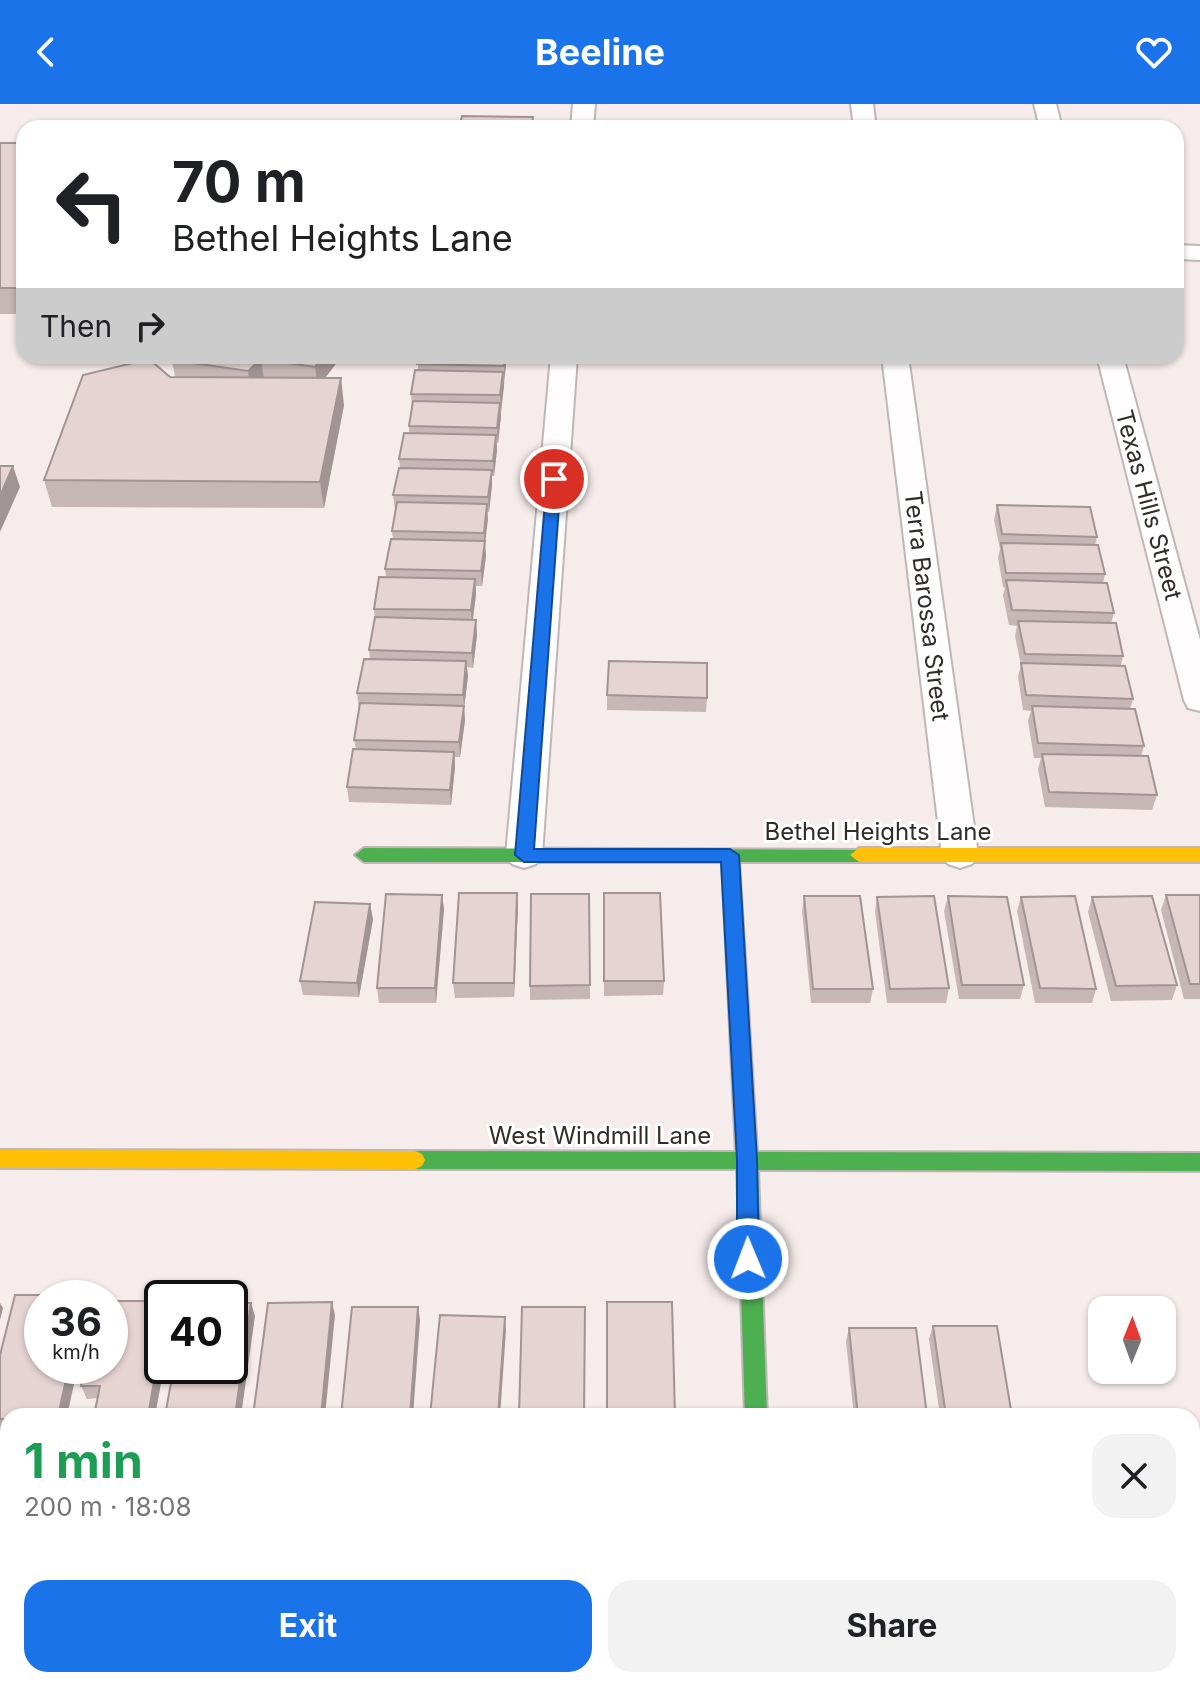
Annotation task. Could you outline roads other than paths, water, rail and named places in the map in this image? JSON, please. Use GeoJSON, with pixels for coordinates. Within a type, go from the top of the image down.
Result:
{"type":"FeatureCollection","features":[{"type":"Feature","properties":{"kind":"street"},"geometry":{"type":"LineString","coordinates":[[524,855],[563,364]]}},
{"type":"Feature","properties":{"kind":"street","name":"Terra Barossa Street"},"geometry":{"type":"LineString","coordinates":[[896,364],[960,855]]}},
{"type":"Feature","properties":{"kind":"street","name":"Texas Hills Street"},"geometry":{"type":"LineString","coordinates":[[1112,364],[1200,700]]}},
{"type":"Feature","properties":{"kind":"street","name":"Bethel Heights Lane"},"geometry":{"type":"LineString","coordinates":[[364,855],[1200,855]]}},
{"type":"Feature","properties":{"kind":"street"},"geometry":{"type":"LineString","coordinates":[[730,855],[747,1160],[756,1408]]}},
{"type":"Feature","properties":{"kind":"street","name":"West Windmill Lane"},"geometry":{"type":"LineString","coordinates":[[0,1159],[1200,1162]]}}]}
